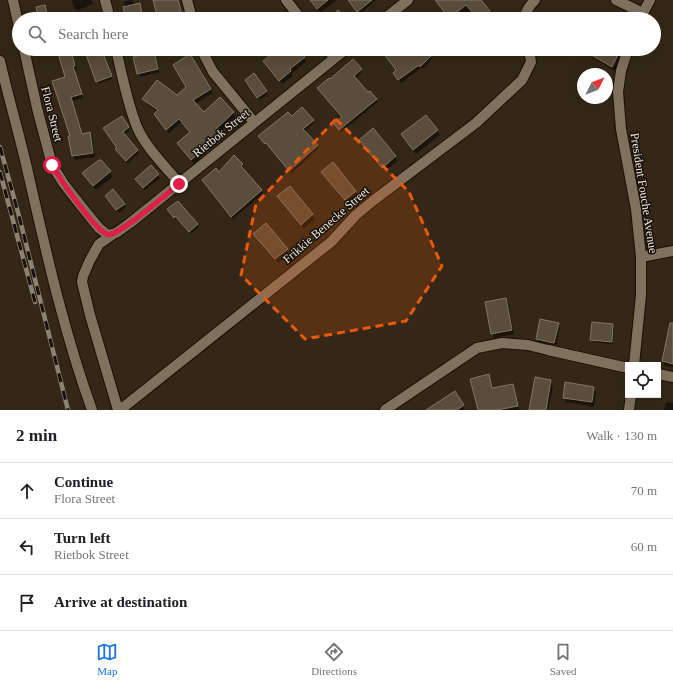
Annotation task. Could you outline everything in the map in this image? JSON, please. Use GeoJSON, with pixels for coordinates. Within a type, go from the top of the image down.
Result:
{"type":"FeatureCollection","features":[{"type":"Feature","properties":{"kind":"street"},"geometry":{"type":"LineString","coordinates":[[13,0],[16,12]]}},
{"type":"Feature","properties":{"kind":"street"},"geometry":{"type":"LineString","coordinates":[[105,0],[108,12]]}},
{"type":"Feature","properties":{"kind":"street"},"geometry":{"type":"LineString","coordinates":[[187,0],[190,12]]}},
{"type":"Feature","properties":{"kind":"street"},"geometry":{"type":"LineString","coordinates":[[286,0],[295,12]]}},
{"type":"Feature","properties":{"kind":"street"},"geometry":{"type":"LineString","coordinates":[[393,12],[408,0]]}},
{"type":"Feature","properties":{"kind":"street"},"geometry":{"type":"LineString","coordinates":[[527,12],[535,0]]}},
{"type":"Feature","properties":{"kind":"street"},"geometry":{"type":"LineString","coordinates":[[616,0],[636,12]]}},
{"type":"Feature","properties":{"kind":"street"},"geometry":{"type":"LineString","coordinates":[[644,12],[650,0]]}},
{"type":"Feature","properties":{"kind":"street","name":"Flora Street"},"geometry":{"type":"LineString","coordinates":[[26,56],[52,165],[64,184],[100,228],[105,233],[113,234]]}},
{"type":"Feature","properties":{"kind":"street"},"geometry":{"type":"LineString","coordinates":[[118,56],[130,107],[137,127],[179,184]]}},
{"type":"Feature","properties":{"kind":"street"},"geometry":{"type":"LineString","coordinates":[[205,56],[213,72],[254,122]]}},
{"type":"Feature","properties":{"kind":"street","name":"Rietbok Street"},"geometry":{"type":"LineString","coordinates":[[119,410],[90,315],[82,282],[90,260],[99,244],[179,184],[337,56]]}},
{"type":"Feature","properties":{"kind":"street","name":"Frikkie Benecke Street"},"geometry":{"type":"LineString","coordinates":[[119,410],[331,242],[356,215],[374,200],[476,123],[522,80],[531,62],[530,56]]}},
{"type":"Feature","properties":{"kind":"street","name":"President Fouche Avenue"},"geometry":{"type":"LineString","coordinates":[[626,56],[621,71],[618,92],[621,129],[636,209],[641,257],[641,295],[634,362]]}},
{"type":"Feature","properties":{"kind":"street"},"geometry":{"type":"LineString","coordinates":[[0,61],[53,280],[80,378],[92,410]]}},
{"type":"Feature","properties":{"kind":"street"},"geometry":{"type":"LineString","coordinates":[[641,257],[673,252]]}},
{"type":"Feature","properties":{"kind":"street"},"geometry":{"type":"LineString","coordinates":[[385,410],[477,348],[502,343],[528,345],[625,367]]}},
{"type":"Feature","properties":{"kind":"street"},"geometry":{"type":"LineString","coordinates":[[661,375],[673,377]]}},
{"type":"Feature","properties":{"kind":"street"},"geometry":{"type":"LineString","coordinates":[[629,410],[630,398]]}},
{"type":"Feature","properties":{"kind":"highlighted area"},"geometry":{"type":"Polygon","coordinates":[[[336,119],[409,192],[442,266],[406,321],[305,339],[241,275],[256,204],[336,119]]]}},
{"type":"Feature","properties":{"kind":"building"},"geometry":{"type":"Polygon","coordinates":[[[153,0],[178,0],[181,12],[156,12],[153,0]]]}},
{"type":"Feature","properties":{"kind":"building"},"geometry":{"type":"Polygon","coordinates":[[[310,0],[328,0],[317,9],[310,0]]]}},
{"type":"Feature","properties":{"kind":"building"},"geometry":{"type":"Polygon","coordinates":[[[348,0],[372,0],[357,12],[348,0]]]}},
{"type":"Feature","properties":{"kind":"building"},"geometry":{"type":"Polygon","coordinates":[[[435,0],[481,0],[490,11],[472,12],[466,5],[457,12],[444,12],[435,0]]]}},
{"type":"Feature","properties":{"kind":"building"},"geometry":{"type":"Polygon","coordinates":[[[140,3],[142,12],[124,12],[123,7],[140,3]]]}},
{"type":"Feature","properties":{"kind":"building"},"geometry":{"type":"Polygon","coordinates":[[[45,5],[46,12],[37,12],[36,7],[45,5]]]}},
{"type":"Feature","properties":{"kind":"building"},"geometry":{"type":"Polygon","coordinates":[[[59,56],[72,56],[75,66],[73,66],[82,94],[71,97],[82,134],[90,132],[93,153],[72,156],[68,136],[70,136],[52,81],[65,77],[59,56]]]}},
{"type":"Feature","properties":{"kind":"building"},"geometry":{"type":"Polygon","coordinates":[[[87,56],[104,56],[112,76],[96,82],[87,56]]]}},
{"type":"Feature","properties":{"kind":"building"},"geometry":{"type":"Polygon","coordinates":[[[155,56],[158,69],[137,74],[133,57],[155,56]]]}},
{"type":"Feature","properties":{"kind":"building"},"geometry":{"type":"Polygon","coordinates":[[[187,56],[191,56],[211,89],[193,100],[204,112],[220,97],[234,112],[217,128],[221,133],[191,160],[177,143],[190,132],[179,119],[166,130],[154,114],[158,110],[142,99],[157,80],[177,95],[186,87],[173,65],[187,56]]]}},
{"type":"Feature","properties":{"kind":"building"},"geometry":{"type":"Polygon","coordinates":[[[269,56],[305,57],[290,69],[291,71],[279,81],[263,61],[269,56]]]}},
{"type":"Feature","properties":{"kind":"building"},"geometry":{"type":"Polygon","coordinates":[[[385,56],[431,56],[420,67],[419,65],[398,80],[393,73],[396,70],[385,56]]]}},
{"type":"Feature","properties":{"kind":"building"},"geometry":{"type":"Polygon","coordinates":[[[593,56],[618,56],[612,67],[593,56]]]}},
{"type":"Feature","properties":{"kind":"building"},"geometry":{"type":"Polygon","coordinates":[[[353,59],[362,69],[354,76],[368,92],[370,91],[377,99],[339,130],[334,124],[342,117],[317,88],[353,59]]]}},
{"type":"Feature","properties":{"kind":"building"},"geometry":{"type":"Polygon","coordinates":[[[254,73],[267,91],[257,98],[245,80],[254,73]]]}},
{"type":"Feature","properties":{"kind":"building"},"geometry":{"type":"Polygon","coordinates":[[[302,107],[314,120],[303,129],[318,145],[289,171],[266,143],[265,144],[258,136],[288,112],[292,116],[302,107]]]}},
{"type":"Feature","properties":{"kind":"building"},"geometry":{"type":"Polygon","coordinates":[[[426,115],[438,130],[413,150],[401,134],[426,115]]]}},
{"type":"Feature","properties":{"kind":"building"},"geometry":{"type":"Polygon","coordinates":[[[122,116],[129,127],[123,132],[138,150],[126,161],[115,149],[117,148],[103,128],[122,116]]]}},
{"type":"Feature","properties":{"kind":"building"},"geometry":{"type":"Polygon","coordinates":[[[373,128],[396,156],[382,168],[359,140],[373,128]]]}},
{"type":"Feature","properties":{"kind":"building"},"geometry":{"type":"Polygon","coordinates":[[[234,155],[243,164],[241,166],[262,190],[231,217],[202,180],[216,168],[219,172],[234,155]]]}},
{"type":"Feature","properties":{"kind":"building"},"geometry":{"type":"Polygon","coordinates":[[[101,160],[111,171],[93,186],[82,173],[101,160]]]}},
{"type":"Feature","properties":{"kind":"building"},"geometry":{"type":"Polygon","coordinates":[[[333,162],[356,191],[345,200],[321,172],[333,162]]]}},
{"type":"Feature","properties":{"kind":"building"},"geometry":{"type":"Polygon","coordinates":[[[151,165],[159,174],[143,188],[135,179],[151,165]]]}},
{"type":"Feature","properties":{"kind":"building"},"geometry":{"type":"Polygon","coordinates":[[[290,186],[313,214],[301,225],[277,196],[290,186]]]}},
{"type":"Feature","properties":{"kind":"building"},"geometry":{"type":"Polygon","coordinates":[[[113,189],[125,204],[116,210],[105,196],[113,189]]]}},
{"type":"Feature","properties":{"kind":"building"},"geometry":{"type":"Polygon","coordinates":[[[178,201],[198,224],[189,232],[167,209],[178,201]]]}},
{"type":"Feature","properties":{"kind":"building"},"geometry":{"type":"Polygon","coordinates":[[[266,223],[288,249],[275,259],[253,234],[266,223]]]}},
{"type":"Feature","properties":{"kind":"building"},"geometry":{"type":"Polygon","coordinates":[[[506,298],[512,330],[491,334],[485,302],[506,298]]]}},
{"type":"Feature","properties":{"kind":"building"},"geometry":{"type":"Polygon","coordinates":[[[540,319],[559,323],[554,343],[536,339],[540,319]]]}},
{"type":"Feature","properties":{"kind":"building"},"geometry":{"type":"Polygon","coordinates":[[[592,322],[613,324],[612,342],[590,340],[592,322]]]}},
{"type":"Feature","properties":{"kind":"building"},"geometry":{"type":"Polygon","coordinates":[[[670,323],[673,323],[673,364],[662,361],[670,323]]]}},
{"type":"Feature","properties":{"kind":"building"},"geometry":{"type":"Polygon","coordinates":[[[489,374],[492,388],[513,384],[518,406],[497,410],[478,410],[470,379],[489,374]]]}},
{"type":"Feature","properties":{"kind":"building"},"geometry":{"type":"Polygon","coordinates":[[[535,377],[551,380],[546,410],[529,410],[535,377]]]}},
{"type":"Feature","properties":{"kind":"building"},"geometry":{"type":"Polygon","coordinates":[[[565,382],[594,387],[592,402],[563,398],[565,382]]]}},
{"type":"Feature","properties":{"kind":"building"},"geometry":{"type":"Polygon","coordinates":[[[455,391],[464,405],[457,410],[426,410],[455,391]]]}},
{"type":"Feature","properties":{"kind":"railway"},"geometry":{"type":"LineString","coordinates":[[0,147],[68,410]]}},
{"type":"Feature","properties":{"kind":"railway"},"geometry":{"type":"LineString","coordinates":[[0,172],[35,302]]}},
{"type":"Feature","properties":{"kind":"route"},"geometry":{"type":"LineString","coordinates":[[52,165],[64,184],[82,207],[108,235],[116,233],[130,223],[179,184]]}}]}
